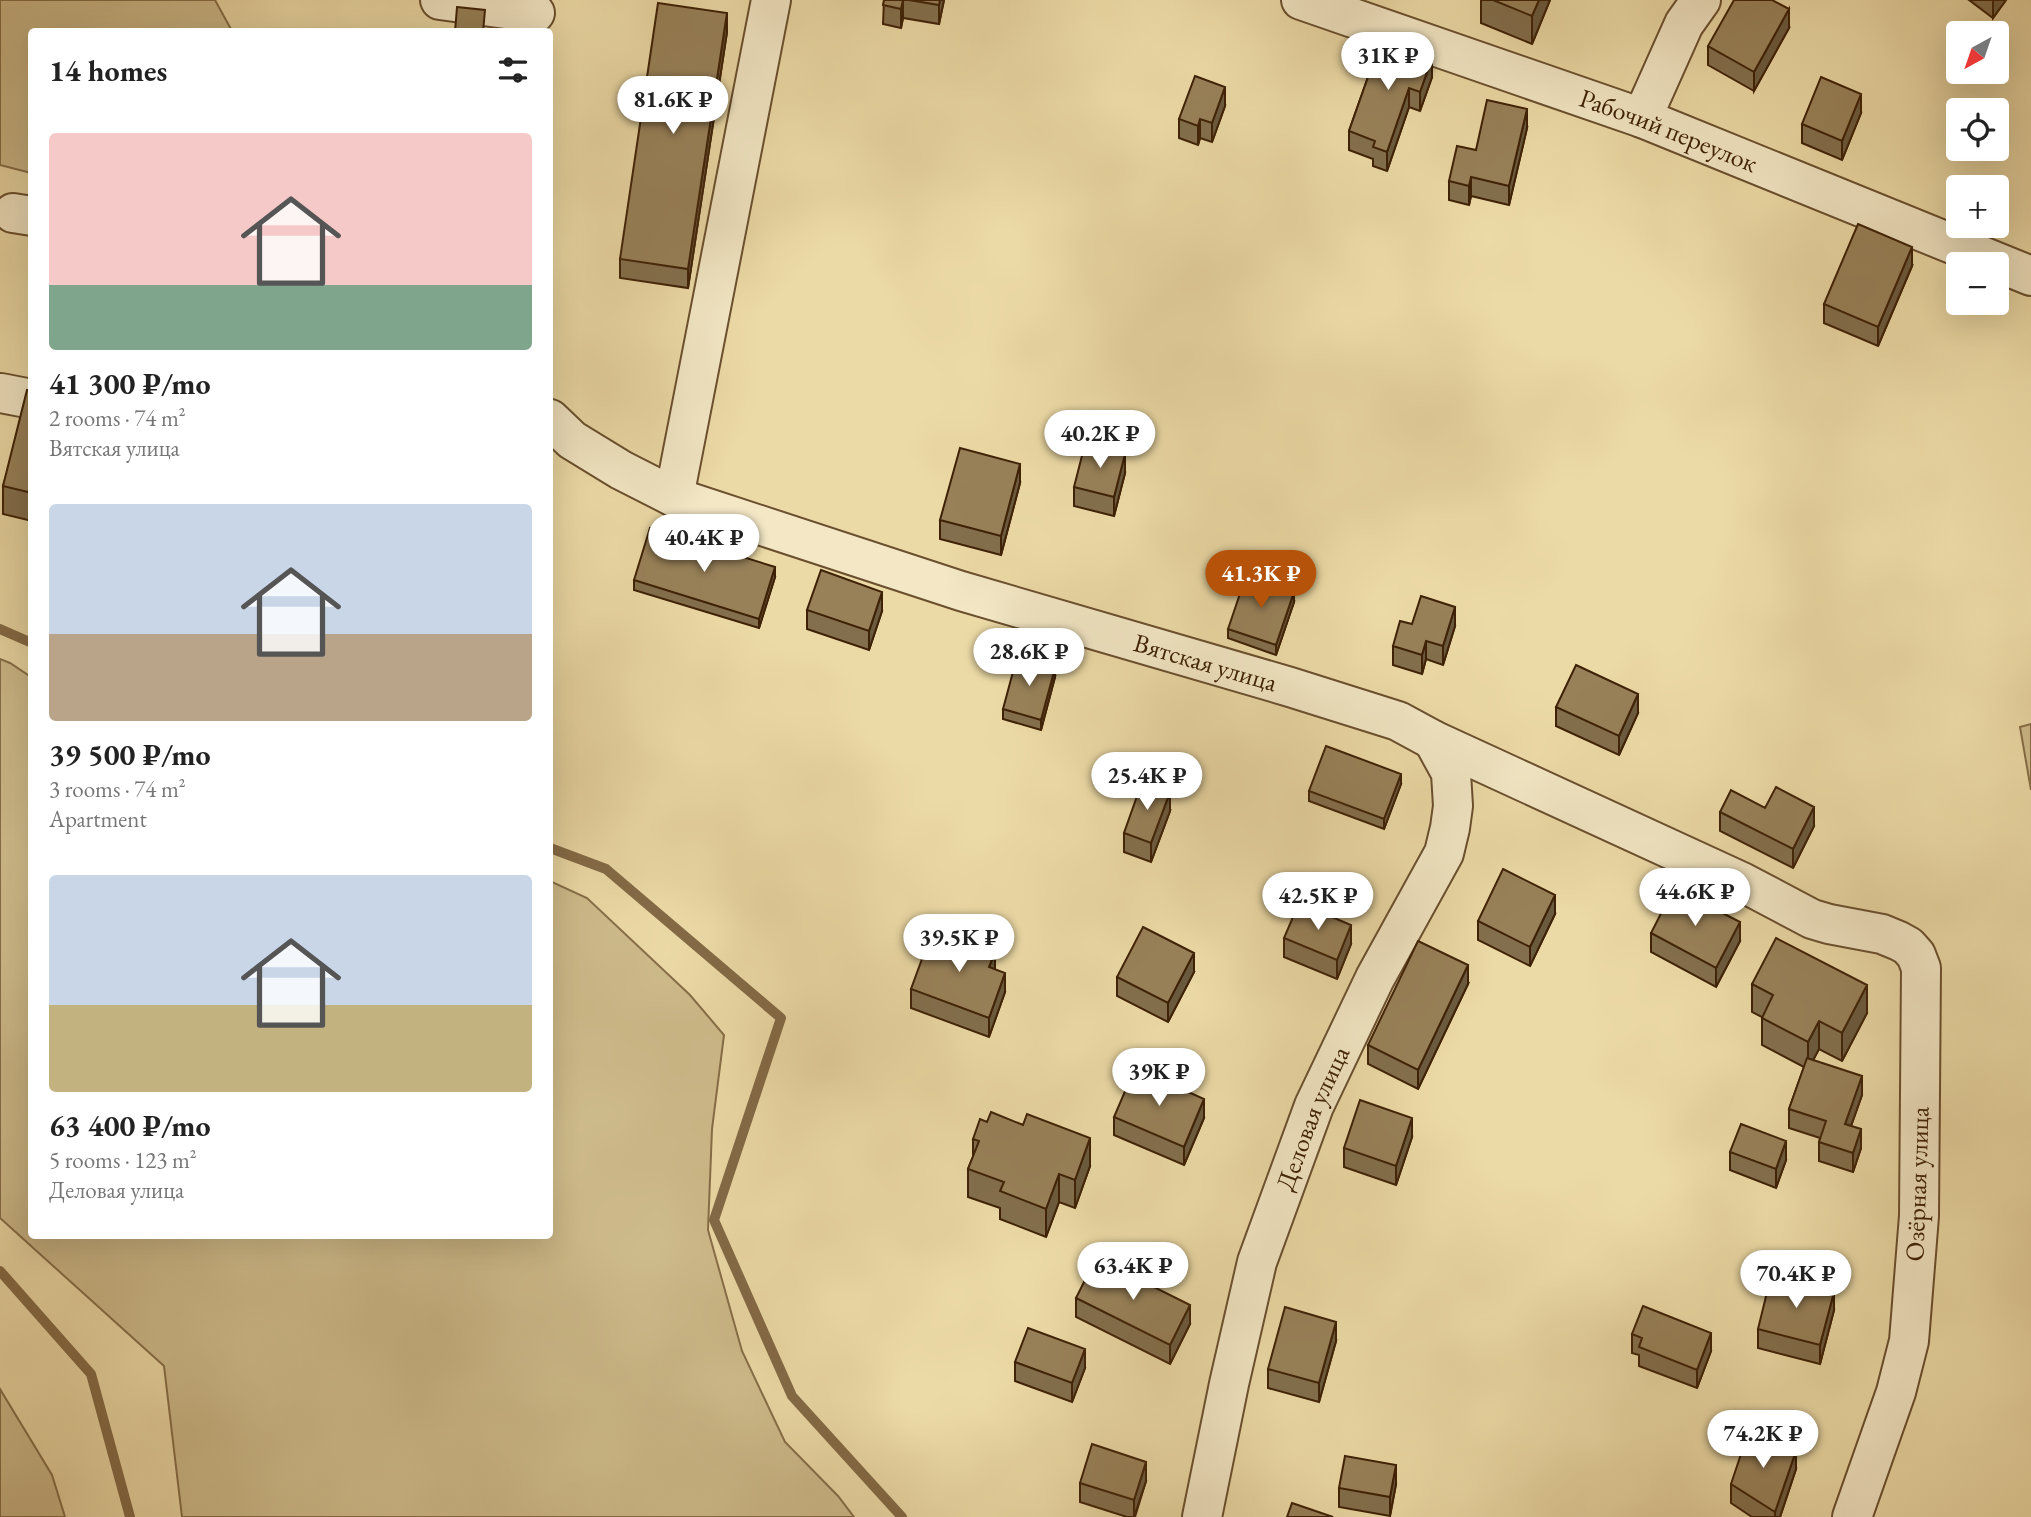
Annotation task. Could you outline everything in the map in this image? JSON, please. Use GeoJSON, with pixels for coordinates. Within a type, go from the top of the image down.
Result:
{"type":"FeatureCollection","features":[{"type":"Feature","properties":{"kind":"street"},"geometry":{"type":"LineString","coordinates":[[440,0],[535,15]]}},
{"type":"Feature","properties":{"kind":"street"},"geometry":{"type":"LineString","coordinates":[[674,497],[771,0]]}},
{"type":"Feature","properties":{"kind":"street","name":"Рабочий переулок"},"geometry":{"type":"LineString","coordinates":[[1301,0],[1642,118],[2031,276]]}},
{"type":"Feature","properties":{"kind":"street"},"geometry":{"type":"LineString","coordinates":[[1642,118],[1684,24],[1701,0]]}},
{"type":"Feature","properties":{"kind":"street","name":"Вятская улица"},"geometry":{"type":"LineString","coordinates":[[553,422],[572,440],[621,470],[674,497],[961,591],[1398,721],[1433,740],[1742,882],[1812,919]]}},
{"type":"Feature","properties":{"kind":"street","name":"Деловая улица"},"geometry":{"type":"LineString","coordinates":[[1202,1517],[1257,1262],[1304,1132],[1375,978],[1444,853],[1453,806],[1451,773],[1433,740]]}},
{"type":"Feature","properties":{"kind":"street","name":"Озёрная улица"},"geometry":{"type":"LineString","coordinates":[[1812,919],[1882,934],[1899,941],[1916,954],[1921,968],[1919,1216],[1909,1341],[1896,1392],[1852,1517]]}},
{"type":"Feature","properties":{"kind":"shaded area"},"geometry":{"type":"Polygon","coordinates":[[[0,0],[215,0],[230,28],[28,28],[28,172],[0,165],[0,0]]]}},
{"type":"Feature","properties":{"kind":"shaded area"},"geometry":{"type":"Polygon","coordinates":[[[0,659],[28,675],[28,1239],[553,1239],[553,882],[587,898],[690,995],[724,1035],[712,1129],[708,1230],[742,1351],[785,1442],[838,1496],[854,1517],[182,1517],[164,1366],[0,1218],[0,659]]]}},
{"type":"Feature","properties":{"kind":"shaded area"},"geometry":{"type":"Polygon","coordinates":[[[2031,724],[2031,790],[2020,727],[2031,724]]]}},
{"type":"Feature","properties":{"kind":"shaded area"},"geometry":{"type":"Polygon","coordinates":[[[0,1389],[52,1475],[65,1517],[0,1517],[0,1389]]]}},
{"type":"Feature","properties":{"kind":"building"},"geometry":{"type":"Polygon","coordinates":[[[884,0],[903,0],[901,9],[883,5],[884,0]]]}},
{"type":"Feature","properties":{"kind":"building"},"geometry":{"type":"Polygon","coordinates":[[[909,0],[940,0],[939,5],[909,0]]]}},
{"type":"Feature","properties":{"kind":"building"},"geometry":{"type":"Polygon","coordinates":[[[1493,0],[1539,0],[1532,16],[1493,0]]]}},
{"type":"Feature","properties":{"kind":"building"},"geometry":{"type":"Polygon","coordinates":[[[1734,0],[1772,0],[1789,9],[1754,72],[1708,46],[1734,0]]]}},
{"type":"Feature","properties":{"kind":"building"},"geometry":{"type":"Polygon","coordinates":[[[658,3],[727,13],[688,269],[620,259],[658,3]]]}},
{"type":"Feature","properties":{"kind":"building"},"geometry":{"type":"Polygon","coordinates":[[[457,7],[485,10],[483,28],[455,28],[457,7]]]}},
{"type":"Feature","properties":{"kind":"building"},"geometry":{"type":"Polygon","coordinates":[[[1381,40],[1432,58],[1420,92],[1409,88],[1387,152],[1373,147],[1375,141],[1349,131],[1381,40]]]}},
{"type":"Feature","properties":{"kind":"building"},"geometry":{"type":"Polygon","coordinates":[[[1195,76],[1225,87],[1212,123],[1200,119],[1198,126],[1179,119],[1195,76]]]}},
{"type":"Feature","properties":{"kind":"building"},"geometry":{"type":"Polygon","coordinates":[[[1821,77],[1861,94],[1842,141],[1802,124],[1821,77]]]}},
{"type":"Feature","properties":{"kind":"building"},"geometry":{"type":"Polygon","coordinates":[[[1487,100],[1527,109],[1509,186],[1471,177],[1469,186],[1449,181],[1457,146],[1476,150],[1487,100]]]}},
{"type":"Feature","properties":{"kind":"building"},"geometry":{"type":"Polygon","coordinates":[[[1858,224],[1912,247],[1878,327],[1824,304],[1858,224]]]}},
{"type":"Feature","properties":{"kind":"building"},"geometry":{"type":"Polygon","coordinates":[[[27,390],[28,390],[28,492],[3,486],[27,390]]]}},
{"type":"Feature","properties":{"kind":"building"},"geometry":{"type":"Polygon","coordinates":[[[1085,444],[1125,454],[1114,497],[1074,487],[1085,444]]]}},
{"type":"Feature","properties":{"kind":"building"},"geometry":{"type":"Polygon","coordinates":[[[960,448],[1020,464],[1001,536],[940,520],[960,448]]]}},
{"type":"Feature","properties":{"kind":"building"},"geometry":{"type":"Polygon","coordinates":[[[650,528],[775,567],[759,619],[634,580],[650,528]]]}},
{"type":"Feature","properties":{"kind":"building"},"geometry":{"type":"Polygon","coordinates":[[[821,570],[882,592],[869,631],[807,610],[821,570]]]}},
{"type":"Feature","properties":{"kind":"building"},"geometry":{"type":"Polygon","coordinates":[[[1246,576],[1294,592],[1276,645],[1228,629],[1246,576]]]}},
{"type":"Feature","properties":{"kind":"building"},"geometry":{"type":"Polygon","coordinates":[[[1421,596],[1455,607],[1443,646],[1426,641],[1422,655],[1393,646],[1400,621],[1412,624],[1421,596]]]}},
{"type":"Feature","properties":{"kind":"building"},"geometry":{"type":"Polygon","coordinates":[[[1017,657],[1055,668],[1041,720],[1003,709],[1017,657]]]}},
{"type":"Feature","properties":{"kind":"building"},"geometry":{"type":"Polygon","coordinates":[[[1576,665],[1638,694],[1619,736],[1556,707],[1576,665]]]}},
{"type":"Feature","properties":{"kind":"building"},"geometry":{"type":"Polygon","coordinates":[[[1326,746],[1401,774],[1384,819],[1309,791],[1326,746]]]}},
{"type":"Feature","properties":{"kind":"building"},"geometry":{"type":"Polygon","coordinates":[[[1142,782],[1170,792],[1151,843],[1124,833],[1142,782]]]}},
{"type":"Feature","properties":{"kind":"building"},"geometry":{"type":"Polygon","coordinates":[[[1776,787],[1814,807],[1793,849],[1720,812],[1731,790],[1765,808],[1776,787]]]}},
{"type":"Feature","properties":{"kind":"building"},"geometry":{"type":"Polygon","coordinates":[[[1503,869],[1555,895],[1530,947],[1478,921],[1503,869]]]}},
{"type":"Feature","properties":{"kind":"building"},"geometry":{"type":"Polygon","coordinates":[[[1674,888],[1740,922],[1716,968],[1651,933],[1674,888]]]}},
{"type":"Feature","properties":{"kind":"building"},"geometry":{"type":"Polygon","coordinates":[[[1299,903],[1351,925],[1337,960],[1284,938],[1299,903]]]}},
{"type":"Feature","properties":{"kind":"building"},"geometry":{"type":"Polygon","coordinates":[[[1143,927],[1194,953],[1168,1003],[1117,977],[1143,927]]]}},
{"type":"Feature","properties":{"kind":"building"},"geometry":{"type":"Polygon","coordinates":[[[933,929],[995,952],[989,967],[1005,973],[989,1018],[911,989],[933,929]]]}},
{"type":"Feature","properties":{"kind":"building"},"geometry":{"type":"Polygon","coordinates":[[[1776,938],[1867,985],[1842,1033],[1819,1021],[1808,1042],[1762,1018],[1773,995],[1752,984],[1776,938]]]}},
{"type":"Feature","properties":{"kind":"building"},"geometry":{"type":"Polygon","coordinates":[[[1418,941],[1468,965],[1418,1070],[1368,1045],[1418,941]]]}},
{"type":"Feature","properties":{"kind":"building"},"geometry":{"type":"Polygon","coordinates":[[[1807,1058],[1862,1076],[1845,1124],[1861,1129],[1853,1153],[1819,1142],[1826,1121],[1789,1109],[1807,1058]]]}},
{"type":"Feature","properties":{"kind":"building"},"geometry":{"type":"Polygon","coordinates":[[[1135,1068],[1204,1099],[1184,1147],[1114,1117],[1135,1068]]]}},
{"type":"Feature","properties":{"kind":"building"},"geometry":{"type":"Polygon","coordinates":[[[1360,1100],[1412,1118],[1396,1166],[1344,1148],[1360,1100]]]}},
{"type":"Feature","properties":{"kind":"building"},"geometry":{"type":"Polygon","coordinates":[[[991,1112],[1023,1125],[1027,1114],[1090,1138],[1075,1180],[1059,1174],[1046,1209],[1000,1191],[1004,1182],[968,1169],[979,1141],[973,1139],[980,1119],[987,1122],[991,1112]]]}},
{"type":"Feature","properties":{"kind":"building"},"geometry":{"type":"Polygon","coordinates":[[[1741,1124],[1786,1141],[1776,1169],[1730,1152],[1741,1124]]]}},
{"type":"Feature","properties":{"kind":"building"},"geometry":{"type":"Polygon","coordinates":[[[1096,1258],[1190,1305],[1170,1345],[1076,1298],[1096,1258]]]}},
{"type":"Feature","properties":{"kind":"building"},"geometry":{"type":"Polygon","coordinates":[[[1771,1276],[1834,1292],[1820,1345],[1758,1329],[1771,1276]]]}},
{"type":"Feature","properties":{"kind":"building"},"geometry":{"type":"Polygon","coordinates":[[[1643,1306],[1711,1333],[1697,1370],[1639,1347],[1642,1338],[1632,1334],[1643,1306]]]}},
{"type":"Feature","properties":{"kind":"building"},"geometry":{"type":"Polygon","coordinates":[[[1285,1307],[1336,1322],[1319,1383],[1268,1369],[1285,1307]]]}},
{"type":"Feature","properties":{"kind":"building"},"geometry":{"type":"Polygon","coordinates":[[[1028,1328],[1085,1349],[1072,1383],[1015,1362],[1028,1328]]]}},
{"type":"Feature","properties":{"kind":"building"},"geometry":{"type":"Polygon","coordinates":[[[1748,1433],[1796,1451],[1775,1512],[1731,1484],[1748,1433]]]}},
{"type":"Feature","properties":{"kind":"building"},"geometry":{"type":"Polygon","coordinates":[[[1092,1444],[1146,1462],[1134,1500],[1080,1483],[1092,1444]]]}},
{"type":"Feature","properties":{"kind":"building"},"geometry":{"type":"Polygon","coordinates":[[[1345,1456],[1396,1465],[1390,1497],[1339,1488],[1345,1456]]]}},
{"type":"Feature","properties":{"kind":"building"},"geometry":{"type":"Polygon","coordinates":[[[1292,1503],[1333,1517],[1287,1517],[1292,1503]]]}},
{"type":"Feature","properties":{"kind":"waterway"},"geometry":{"type":"LineString","coordinates":[[0,629],[28,641]]}},
{"type":"Feature","properties":{"kind":"waterway"},"geometry":{"type":"LineString","coordinates":[[553,849],[606,869],[781,1018],[714,1220],[792,1396],[902,1517]]}},
{"type":"Feature","properties":{"kind":"waterway"},"geometry":{"type":"LineString","coordinates":[[0,1271],[91,1374],[130,1517]]}}]}
